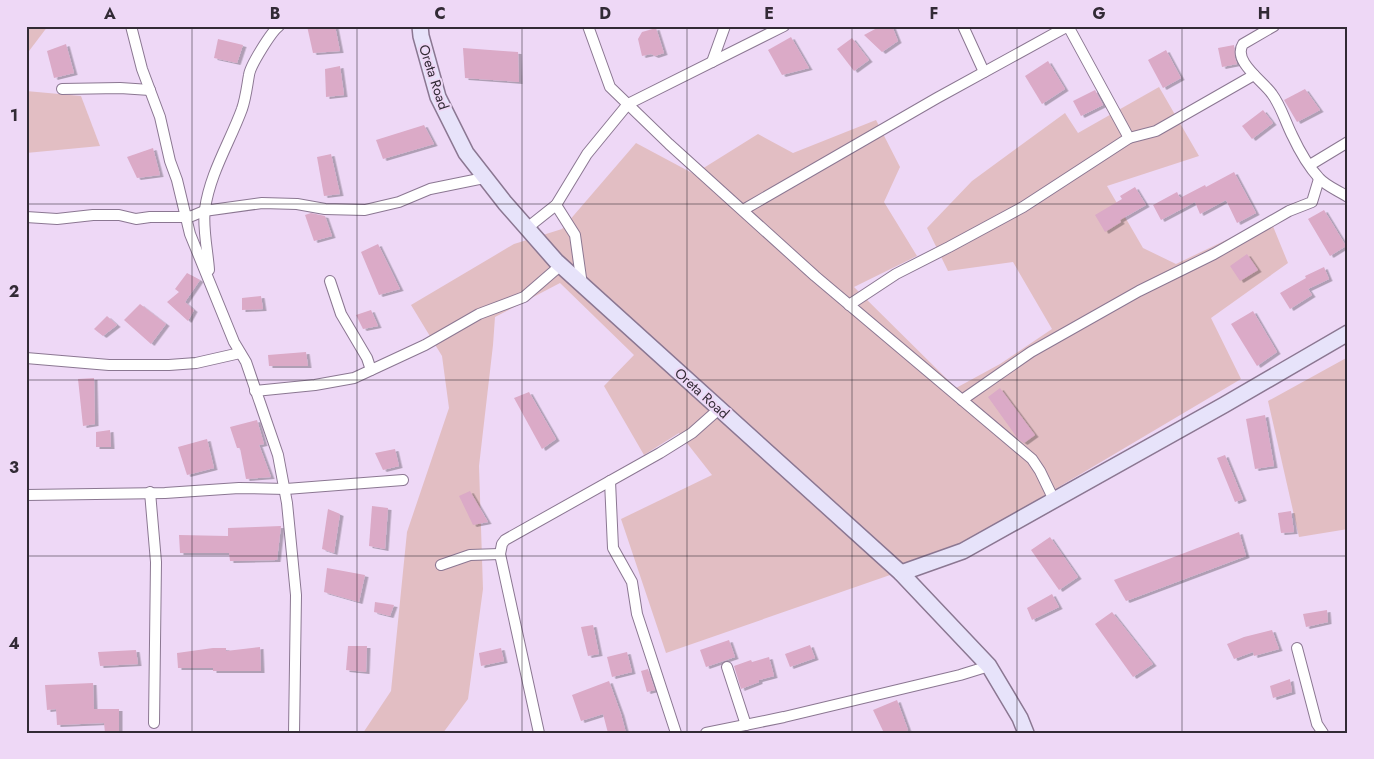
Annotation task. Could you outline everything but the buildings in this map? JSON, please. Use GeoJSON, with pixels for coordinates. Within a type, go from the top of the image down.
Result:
{"type":"FeatureCollection","features":[{"type":"Feature","properties":{"kind":"street"},"geometry":{"type":"LineString","coordinates":[[131,26],[142,69],[160,117],[190,234],[240,353],[246,362],[278,455],[286,489],[296,594],[294,733]]}},
{"type":"Feature","properties":{"kind":"street"},"geometry":{"type":"LineString","coordinates":[[210,281],[204,211],[218,161],[242,108],[249,85],[249,73],[271,34],[279,26]]}},
{"type":"Feature","properties":{"kind":"street","name":"Oreta Road"},"geometry":{"type":"LineString","coordinates":[[420,26],[438,97],[466,153],[484,178],[527,228],[582,285],[901,573],[989,666],[1020,718],[1026,733]]}},
{"type":"Feature","properties":{"kind":"street"},"geometry":{"type":"LineString","coordinates":[[588,26],[610,87],[669,144],[849,304],[1032,459],[1054,500]]}},
{"type":"Feature","properties":{"kind":"street"},"geometry":{"type":"LineString","coordinates":[[712,62],[725,26]]}},
{"type":"Feature","properties":{"kind":"street"},"geometry":{"type":"LineString","coordinates":[[527,228],[556,205],[587,154],[628,104],[784,26]]}},
{"type":"Feature","properties":{"kind":"street"},"geometry":{"type":"LineString","coordinates":[[963,26],[984,72]]}},
{"type":"Feature","properties":{"kind":"street"},"geometry":{"type":"LineString","coordinates":[[743,210],[864,139],[1068,26],[1129,138]]}},
{"type":"Feature","properties":{"kind":"street"},"geometry":{"type":"LineString","coordinates":[[1274,26],[1243,44],[1240,49],[1243,60],[1272,93],[1283,112],[1297,146],[1320,179],[1348,197]]}},
{"type":"Feature","properties":{"kind":"street"},"geometry":{"type":"LineString","coordinates":[[849,304],[896,274],[1023,207],[1129,138],[1156,131],[1254,74]]}},
{"type":"Feature","properties":{"kind":"street"},"geometry":{"type":"LineString","coordinates":[[62,88],[150,90]]}},
{"type":"Feature","properties":{"kind":"street"},"geometry":{"type":"LineString","coordinates":[[1310,165],[1348,142]]}},
{"type":"Feature","properties":{"kind":"street"},"geometry":{"type":"LineString","coordinates":[[26,217],[57,219],[93,215],[136,219],[185,217],[204,211],[262,203],[297,204],[324,209],[365,210],[400,202],[430,188],[484,178]]}},
{"type":"Feature","properties":{"kind":"street"},"geometry":{"type":"LineString","coordinates":[[962,400],[1031,352],[1138,291],[1214,254],[1289,211],[1312,202],[1320,179]]}},
{"type":"Feature","properties":{"kind":"street"},"geometry":{"type":"LineString","coordinates":[[556,205],[575,235],[582,285]]}},
{"type":"Feature","properties":{"kind":"street"},"geometry":{"type":"LineString","coordinates":[[255,391],[348,380],[425,345],[479,314],[524,297],[561,265]]}},
{"type":"Feature","properties":{"kind":"street"},"geometry":{"type":"LineString","coordinates":[[330,281],[341,314],[367,358],[371,370]]}},
{"type":"Feature","properties":{"kind":"street"},"geometry":{"type":"LineString","coordinates":[[901,573],[963,551],[1224,405],[1348,333]]}},
{"type":"Feature","properties":{"kind":"street"},"geometry":{"type":"LineString","coordinates":[[26,358],[109,365],[170,365],[191,363],[240,353]]}},
{"type":"Feature","properties":{"kind":"street"},"geometry":{"type":"LineString","coordinates":[[539,733],[500,554],[502,544],[505,540],[692,433],[719,409]]}},
{"type":"Feature","properties":{"kind":"street"},"geometry":{"type":"LineString","coordinates":[[26,495],[192,492],[239,488],[286,489],[403,480]]}},
{"type":"Feature","properties":{"kind":"street"},"geometry":{"type":"LineString","coordinates":[[610,481],[613,548],[632,582],[637,614],[676,733]]}},
{"type":"Feature","properties":{"kind":"street"},"geometry":{"type":"LineString","coordinates":[[150,492],[156,562],[154,723]]}},
{"type":"Feature","properties":{"kind":"street"},"geometry":{"type":"LineString","coordinates":[[441,566],[470,556],[500,554]]}},
{"type":"Feature","properties":{"kind":"street"},"geometry":{"type":"LineString","coordinates":[[1297,648],[1317,724],[1323,733]]}},
{"type":"Feature","properties":{"kind":"street"},"geometry":{"type":"LineString","coordinates":[[706,733],[960,675],[989,666]]}},
{"type":"Feature","properties":{"kind":"street"},"geometry":{"type":"LineString","coordinates":[[727,667],[746,725]]}},
{"type":"Feature","properties":{"kind":"shaded area"},"geometry":{"type":"Polygon","coordinates":[[[26,26],[48,26],[26,55],[26,26]]]}},
{"type":"Feature","properties":{"kind":"shaded area"},"geometry":{"type":"Polygon","coordinates":[[[1159,87],[1199,156],[1107,186],[1143,248],[1176,264],[1270,219],[1288,263],[1211,318],[1241,379],[939,558],[666,653],[621,519],[712,475],[679,433],[644,455],[604,386],[634,355],[560,283],[495,317],[479,466],[483,589],[468,699],[443,733],[363,733],[391,691],[407,532],[449,408],[442,356],[411,305],[514,244],[562,229],[636,143],[694,174],[758,134],[793,153],[876,120],[900,167],[884,202],[917,256],[854,287],[956,388],[1000,364],[1052,329],[1013,262],[948,271],[927,228],[972,181],[1065,113],[1078,133],[1159,87]]]}},
{"type":"Feature","properties":{"kind":"shaded area"},"geometry":{"type":"Polygon","coordinates":[[[26,91],[81,96],[100,146],[26,153],[26,91]]]}},
{"type":"Feature","properties":{"kind":"shaded area"},"geometry":{"type":"Polygon","coordinates":[[[1348,357],[1348,529],[1299,537],[1268,401],[1348,357]]]}}]}
